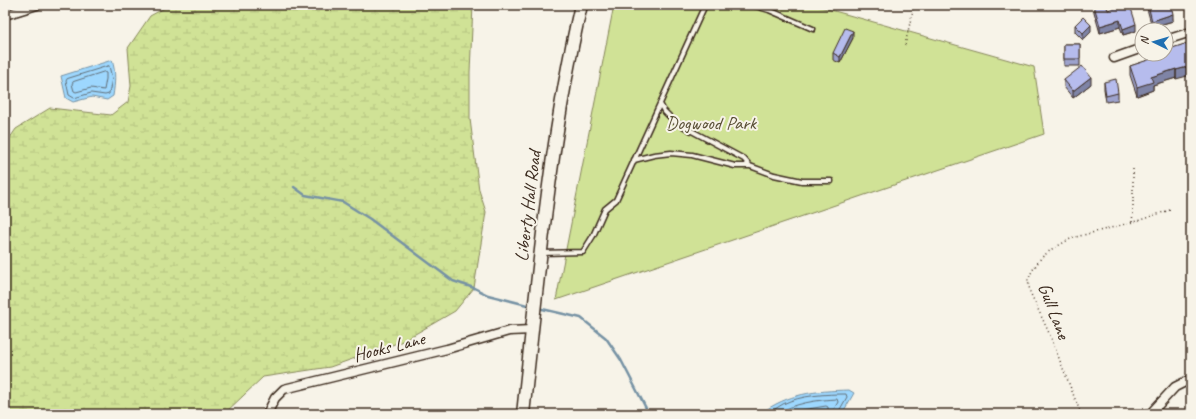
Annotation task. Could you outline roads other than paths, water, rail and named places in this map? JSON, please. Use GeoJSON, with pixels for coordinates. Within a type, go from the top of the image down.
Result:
{"type":"FeatureCollection","features":[{"type":"Feature","properties":{"kind":"main road","name":"Liberty Hall Road"},"geometry":{"type":"LineString","coordinates":[[523,414],[555,137],[581,5]]}},
{"type":"Feature","properties":{"kind":"street"},"geometry":{"type":"LineString","coordinates":[[5,15],[37,5]]}},
{"type":"Feature","properties":{"kind":"street"},"geometry":{"type":"LineString","coordinates":[[1174,37],[1191,32]]}},
{"type":"Feature","properties":{"kind":"street"},"geometry":{"type":"LineString","coordinates":[[1114,58],[1134,51]]}},
{"type":"Feature","properties":{"kind":"street","name":"Hooks Lane"},"geometry":{"type":"LineString","coordinates":[[267,414],[275,398],[284,389],[447,349],[509,331],[532,330]]}},
{"type":"Feature","properties":{"kind":"street"},"geometry":{"type":"LineString","coordinates":[[1150,414],[1175,388],[1191,379]]}},
{"type":"Feature","properties":{"kind":"lane"},"geometry":{"type":"LineString","coordinates":[[541,253],[583,252],[593,236],[605,209],[616,200],[705,5]]}},
{"type":"Feature","properties":{"kind":"lane"},"geometry":{"type":"LineString","coordinates":[[752,5],[769,10],[813,30]]}},
{"type":"Feature","properties":{"kind":"lane"},"geometry":{"type":"LineString","coordinates":[[660,104],[664,111],[675,122],[744,159],[750,166]]}},
{"type":"Feature","properties":{"kind":"lane"},"geometry":{"type":"LineString","coordinates":[[634,160],[671,153],[692,154],[735,166],[750,166],[774,175],[802,181],[831,181]]}},
{"type":"Feature","properties":{"kind":"water"},"geometry":{"type":"Polygon","coordinates":[[[112,60],[115,78],[113,96],[107,100],[92,97],[73,102],[66,98],[61,76],[112,60]]]}},
{"type":"Feature","properties":{"kind":"water"},"geometry":{"type":"Polygon","coordinates":[[[849,390],[854,393],[842,414],[760,414],[781,402],[802,394],[849,390]]]}},
{"type":"Feature","properties":{"kind":"waterway"},"geometry":{"type":"LineString","coordinates":[[294,187],[305,195],[343,202],[370,219],[453,281],[474,288],[488,295],[531,306]]}},
{"type":"Feature","properties":{"kind":"waterway"},"geometry":{"type":"LineString","coordinates":[[538,308],[581,318],[606,338],[621,360],[649,414]]}},
{"type":"Feature","properties":{"kind":"park label","name":"Dogwood Park"},"geometry":{"type":"Point","coordinates":[711,123]}}]}
